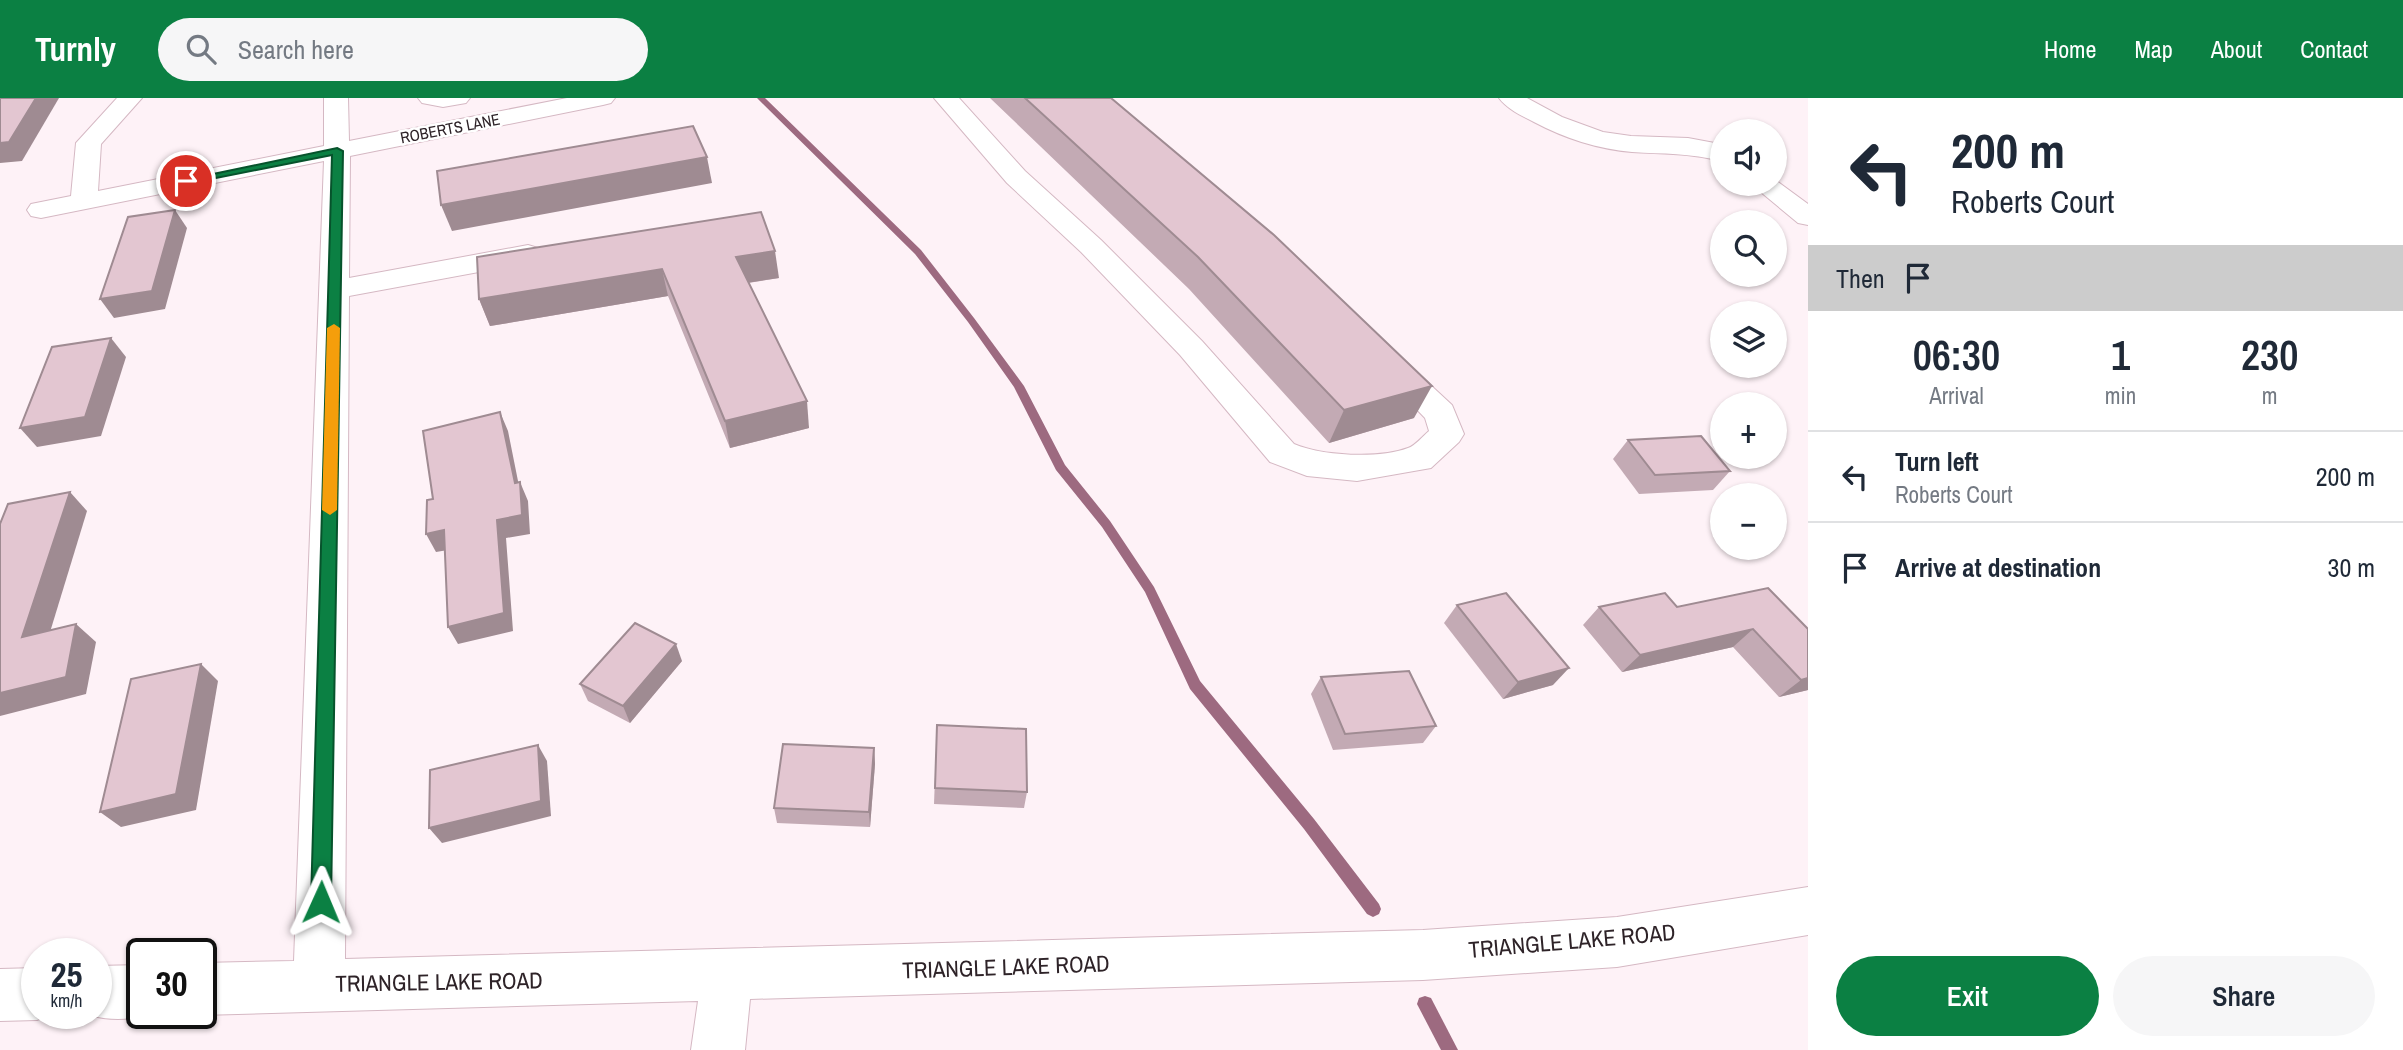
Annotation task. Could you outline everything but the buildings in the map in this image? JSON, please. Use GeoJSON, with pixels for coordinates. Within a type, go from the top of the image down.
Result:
{"type":"FeatureCollection","features":[{"type":"Feature","properties":{"kind":"street"},"geometry":{"type":"LineString","coordinates":[[85,201],[89,143],[130,98]]}},
{"type":"Feature","properties":{"kind":"street"},"geometry":{"type":"LineString","coordinates":[[319,985],[336,98]]}},
{"type":"Feature","properties":{"kind":"street"},"geometry":{"type":"LineString","coordinates":[[430,98],[458,98]]}},
{"type":"Feature","properties":{"kind":"street","name":"ROBERTS LANE"},"geometry":{"type":"LineString","coordinates":[[41,210],[571,101],[603,98]]}},
{"type":"Feature","properties":{"kind":"street"},"geometry":{"type":"LineString","coordinates":[[946,98],[1016,177],[1091,246],[1191,348],[1282,453],[1307,464],[1357,468],[1419,459],[1447,434],[1440,413],[1363,338]]}},
{"type":"Feature","properties":{"kind":"street"},"geometry":{"type":"LineString","coordinates":[[1511,98],[1562,126],[1605,141],[1693,144],[1710,149]]}},
{"type":"Feature","properties":{"kind":"street"},"geometry":{"type":"LineString","coordinates":[[1781,196],[1808,217]]}},
{"type":"Feature","properties":{"kind":"street"},"geometry":{"type":"LineString","coordinates":[[334,290],[553,250]]}},
{"type":"Feature","properties":{"kind":"street","name":"TRIANGLE LAKE ROAD"},"geometry":{"type":"LineString","coordinates":[[217,988],[1423,954],[1617,942],[1808,911]]}},
{"type":"Feature","properties":{"kind":"street"},"geometry":{"type":"LineString","coordinates":[[718,1050],[727,975]]}},
{"type":"Feature","properties":{"kind":"street"},"geometry":{"type":"LineString","coordinates":[[0,995],[21,994]]}},
{"type":"Feature","properties":{"kind":"waterway"},"geometry":{"type":"LineString","coordinates":[[761,98],[918,252],[971,320],[1019,386],[1060,467],[1106,524],[1150,590],[1195,685],[1309,824],[1373,909]]}},
{"type":"Feature","properties":{"kind":"waterway"},"geometry":{"type":"LineString","coordinates":[[1425,1004],[1450,1050]]}},
{"type":"Feature","properties":{"kind":"slow traffic"},"geometry":{"type":"LineString","coordinates":[[330,510],[334,328]]}},
{"type":"Feature","properties":{"kind":"route"},"geometry":{"type":"LineString","coordinates":[[186,181],[337,151],[321,902]]}}]}
